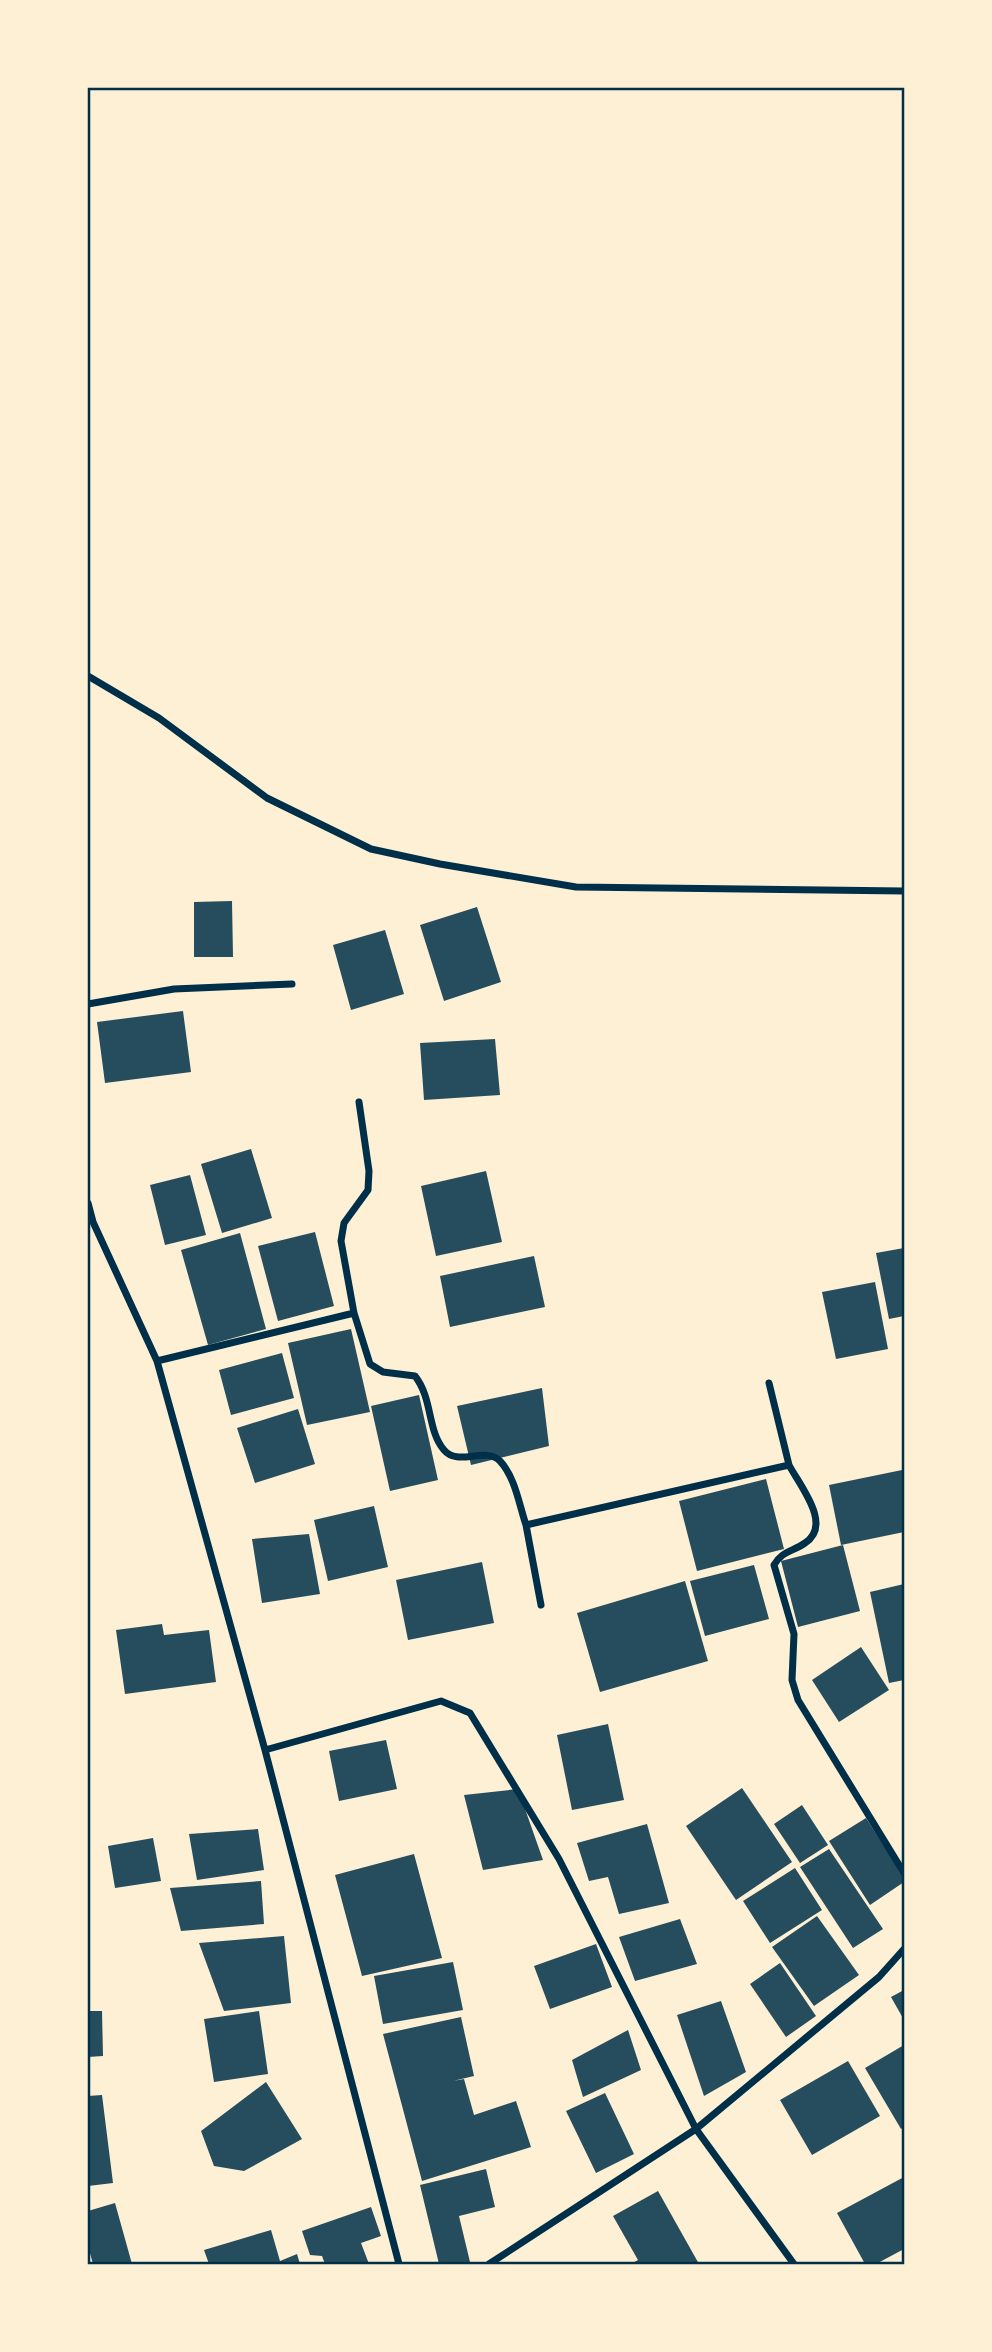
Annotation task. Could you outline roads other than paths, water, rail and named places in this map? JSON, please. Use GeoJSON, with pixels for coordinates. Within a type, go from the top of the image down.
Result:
{"type":"FeatureCollection","features":[{"type":"Feature","properties":{"kind":"street"},"geometry":{"type":"LineString","coordinates":[[88,676],[159,718],[267,798],[371,849],[440,864],[576,887],[905,891]]}},
{"type":"Feature","properties":{"kind":"street"},"geometry":{"type":"LineString","coordinates":[[88,1004],[174,989],[292,984]]}},
{"type":"Feature","properties":{"kind":"street"},"geometry":{"type":"LineString","coordinates":[[359,1102],[369,1171],[368,1190],[344,1223],[341,1241],[354,1313],[370,1364],[383,1372],[415,1376],[426,1390],[436,1435],[445,1452],[457,1458],[493,1456],[500,1461],[512,1480],[526,1525],[541,1605]]}},
{"type":"Feature","properties":{"kind":"street"},"geometry":{"type":"LineString","coordinates":[[88,1203],[93,1222],[157,1361],[265,1750],[399,2264]]}},
{"type":"Feature","properties":{"kind":"street"},"geometry":{"type":"LineString","coordinates":[[157,1361],[354,1313]]}},
{"type":"Feature","properties":{"kind":"street"},"geometry":{"type":"LineString","coordinates":[[769,1383],[789,1465],[816,1514],[816,1530],[807,1543],[781,1554],[774,1565],[794,1634],[792,1680],[799,1700],[905,1873]]}},
{"type":"Feature","properties":{"kind":"street"},"geometry":{"type":"LineString","coordinates":[[526,1525],[789,1465]]}},
{"type":"Feature","properties":{"kind":"street"},"geometry":{"type":"LineString","coordinates":[[265,1750],[441,1701],[470,1713],[559,1858],[696,2129],[794,2264]]}},
{"type":"Feature","properties":{"kind":"street"},"geometry":{"type":"LineString","coordinates":[[489,2264],[696,2129],[879,1977],[905,1949]]}}]}
